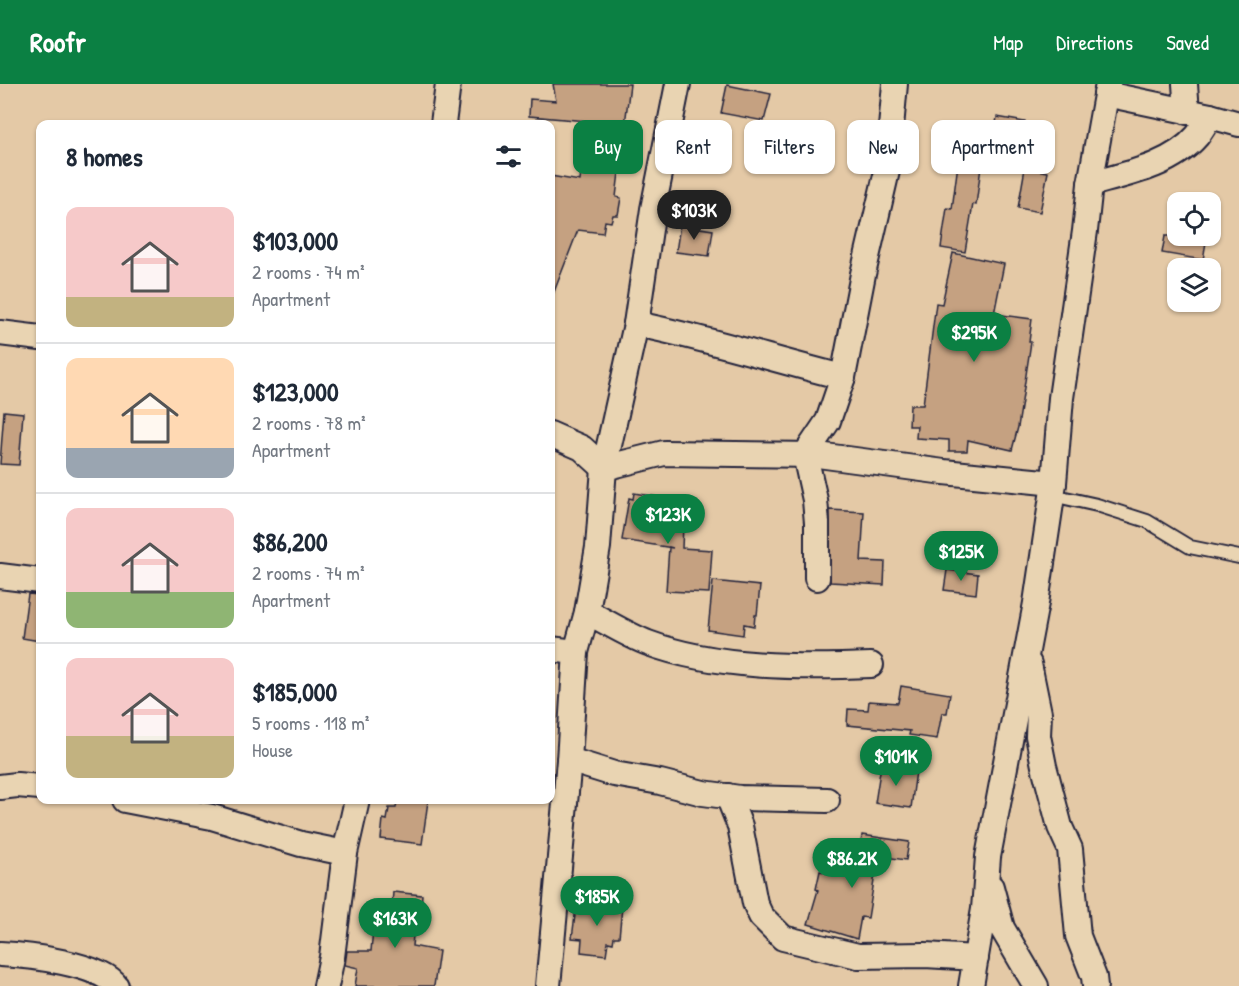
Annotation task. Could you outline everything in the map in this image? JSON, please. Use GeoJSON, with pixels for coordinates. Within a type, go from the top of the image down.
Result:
{"type":"FeatureCollection","features":[{"type":"Feature","properties":{"kind":"street"},"geometry":{"type":"LineString","coordinates":[[443,120],[448,84]]}},
{"type":"Feature","properties":{"kind":"street"},"geometry":{"type":"LineString","coordinates":[[548,986],[570,760],[576,652],[598,547],[604,468],[636,324],[653,209],[678,84]]}},
{"type":"Feature","properties":{"kind":"street"},"geometry":{"type":"LineString","coordinates":[[817,578],[815,500],[805,454],[828,421],[843,377],[863,274],[887,171],[895,84]]}},
{"type":"Feature","properties":{"kind":"street"},"geometry":{"type":"LineString","coordinates":[[1185,84],[1187,112]]}},
{"type":"Feature","properties":{"kind":"street"},"geometry":{"type":"LineString","coordinates":[[971,986],[984,909],[988,864],[1036,603],[1053,489],[1061,398],[1086,231],[1090,184],[1107,89],[1239,124]]}},
{"type":"Feature","properties":{"kind":"street"},"geometry":{"type":"LineString","coordinates":[[1090,184],[1137,171],[1170,158],[1197,136],[1210,116]]}},
{"type":"Feature","properties":{"kind":"street"},"geometry":{"type":"LineString","coordinates":[[636,324],[725,344],[843,377]]}},
{"type":"Feature","properties":{"kind":"street"},"geometry":{"type":"LineString","coordinates":[[0,333],[36,338]]}},
{"type":"Feature","properties":{"kind":"street"},"geometry":{"type":"LineString","coordinates":[[555,436],[582,448],[604,468]]}},
{"type":"Feature","properties":{"kind":"street"},"geometry":{"type":"LineString","coordinates":[[604,468],[664,453],[805,454],[842,457],[1053,489]]}},
{"type":"Feature","properties":{"kind":"street"},"geometry":{"type":"LineString","coordinates":[[0,576],[36,580]]}},
{"type":"Feature","properties":{"kind":"street"},"geometry":{"type":"LineString","coordinates":[[586,612],[647,643],[697,657],[809,667],[871,665]]}},
{"type":"Feature","properties":{"kind":"street"},"geometry":{"type":"LineString","coordinates":[[555,650],[576,652]]}},
{"type":"Feature","properties":{"kind":"street"},"geometry":{"type":"LineString","coordinates":[[1026,653],[1039,713],[1038,736],[1044,766],[1060,827],[1070,849],[1078,936],[1095,986]]}},
{"type":"Feature","properties":{"kind":"street"},"geometry":{"type":"LineString","coordinates":[[570,760],[614,774],[703,793],[828,800]]}},
{"type":"Feature","properties":{"kind":"street"},"geometry":{"type":"LineString","coordinates":[[0,787],[16,785],[36,787]]}},
{"type":"Feature","properties":{"kind":"street"},"geometry":{"type":"LineString","coordinates":[[728,796],[740,826],[755,903],[761,916],[783,938],[858,956],[924,955],[976,958]]}},
{"type":"Feature","properties":{"kind":"street"},"geometry":{"type":"LineString","coordinates":[[145,804],[212,817],[301,844],[345,853]]}},
{"type":"Feature","properties":{"kind":"street"},"geometry":{"type":"LineString","coordinates":[[326,986],[332,957],[345,853],[356,804]]}},
{"type":"Feature","properties":{"kind":"street"},"geometry":{"type":"LineString","coordinates":[[988,864],[994,901],[1002,928],[1036,986]]}},
{"type":"Feature","properties":{"kind":"street"},"geometry":{"type":"LineString","coordinates":[[0,954],[67,964],[109,978],[116,986]]}},
{"type":"Feature","properties":{"kind":"lane"},"geometry":{"type":"LineString","coordinates":[[1053,489],[1147,521],[1190,547],[1239,556]]}},
{"type":"Feature","properties":{"kind":"building"},"geometry":{"type":"Polygon","coordinates":[[[553,84],[630,84],[626,120],[575,120],[529,116],[530,99],[556,101],[553,84]]]}},
{"type":"Feature","properties":{"kind":"building"},"geometry":{"type":"Polygon","coordinates":[[[727,85],[771,94],[764,120],[721,113],[727,85]]]}},
{"type":"Feature","properties":{"kind":"building"},"geometry":{"type":"Polygon","coordinates":[[[997,117],[1014,120],[997,120],[997,117]]]}},
{"type":"Feature","properties":{"kind":"building"},"geometry":{"type":"Polygon","coordinates":[[[581,174],[619,174],[616,197],[621,198],[618,215],[613,215],[611,222],[605,221],[603,233],[578,230],[555,289],[555,177],[580,181],[581,174]]]}},
{"type":"Feature","properties":{"kind":"building"},"geometry":{"type":"Polygon","coordinates":[[[957,174],[980,174],[976,205],[973,204],[965,252],[941,248],[947,208],[952,209],[957,174]]]}},
{"type":"Feature","properties":{"kind":"building"},"geometry":{"type":"Polygon","coordinates":[[[1024,174],[1048,174],[1040,212],[1018,208],[1024,174]]]}},
{"type":"Feature","properties":{"kind":"building"},"geometry":{"type":"Polygon","coordinates":[[[680,225],[713,230],[709,256],[676,252],[680,225]]]}},
{"type":"Feature","properties":{"kind":"building"},"geometry":{"type":"Polygon","coordinates":[[[1165,236],[1167,236],[1167,246],[1205,246],[1203,258],[1162,253],[1165,236]]]}},
{"type":"Feature","properties":{"kind":"building"},"geometry":{"type":"Polygon","coordinates":[[[953,253],[1004,264],[994,314],[1032,319],[1029,342],[1031,342],[1018,427],[1012,450],[968,440],[967,451],[949,451],[949,440],[916,438],[917,426],[909,426],[910,405],[923,405],[936,303],[942,304],[953,253]]]}},
{"type":"Feature","properties":{"kind":"building"},"geometry":{"type":"Polygon","coordinates":[[[4,411],[23,413],[19,465],[0,464],[4,411]]]}},
{"type":"Feature","properties":{"kind":"building"},"geometry":{"type":"Polygon","coordinates":[[[634,493],[664,498],[660,523],[683,525],[682,548],[712,550],[709,593],[666,591],[669,547],[622,540],[629,498],[633,499],[634,493]]]}},
{"type":"Feature","properties":{"kind":"building"},"geometry":{"type":"Polygon","coordinates":[[[830,510],[864,512],[861,561],[885,562],[884,585],[830,582],[830,510]]]}},
{"type":"Feature","properties":{"kind":"building"},"geometry":{"type":"Polygon","coordinates":[[[947,570],[978,574],[976,594],[944,590],[947,570]]]}},
{"type":"Feature","properties":{"kind":"building"},"geometry":{"type":"Polygon","coordinates":[[[713,581],[760,586],[754,626],[744,624],[743,635],[708,630],[713,581]]]}},
{"type":"Feature","properties":{"kind":"building"},"geometry":{"type":"Polygon","coordinates":[[[28,594],[36,595],[36,640],[22,638],[28,594]]]}},
{"type":"Feature","properties":{"kind":"building"},"geometry":{"type":"Polygon","coordinates":[[[901,686],[950,694],[947,713],[942,713],[937,739],[909,735],[910,731],[847,725],[848,709],[868,710],[869,701],[898,703],[901,686]]]}},
{"type":"Feature","properties":{"kind":"building"},"geometry":{"type":"Polygon","coordinates":[[[881,765],[916,771],[911,808],[875,803],[881,765]]]}},
{"type":"Feature","properties":{"kind":"building"},"geometry":{"type":"Polygon","coordinates":[[[396,804],[428,804],[422,844],[381,839],[383,819],[387,820],[389,808],[396,808],[396,804]]]}},
{"type":"Feature","properties":{"kind":"building"},"geometry":{"type":"Polygon","coordinates":[[[862,835],[909,842],[906,860],[878,856],[868,918],[861,917],[857,939],[808,924],[818,890],[816,889],[820,871],[856,879],[862,835]]]}},
{"type":"Feature","properties":{"kind":"building"},"geometry":{"type":"Polygon","coordinates":[[[393,892],[422,895],[420,914],[415,914],[412,946],[439,951],[434,986],[355,986],[358,968],[345,965],[347,951],[371,951],[374,919],[381,920],[383,904],[392,905],[393,892]]]}},
{"type":"Feature","properties":{"kind":"building"},"geometry":{"type":"Polygon","coordinates":[[[593,903],[622,907],[619,937],[614,937],[613,943],[608,942],[606,955],[581,952],[582,939],[572,938],[576,908],[579,908],[580,904],[592,906],[593,903]]]}}]}
